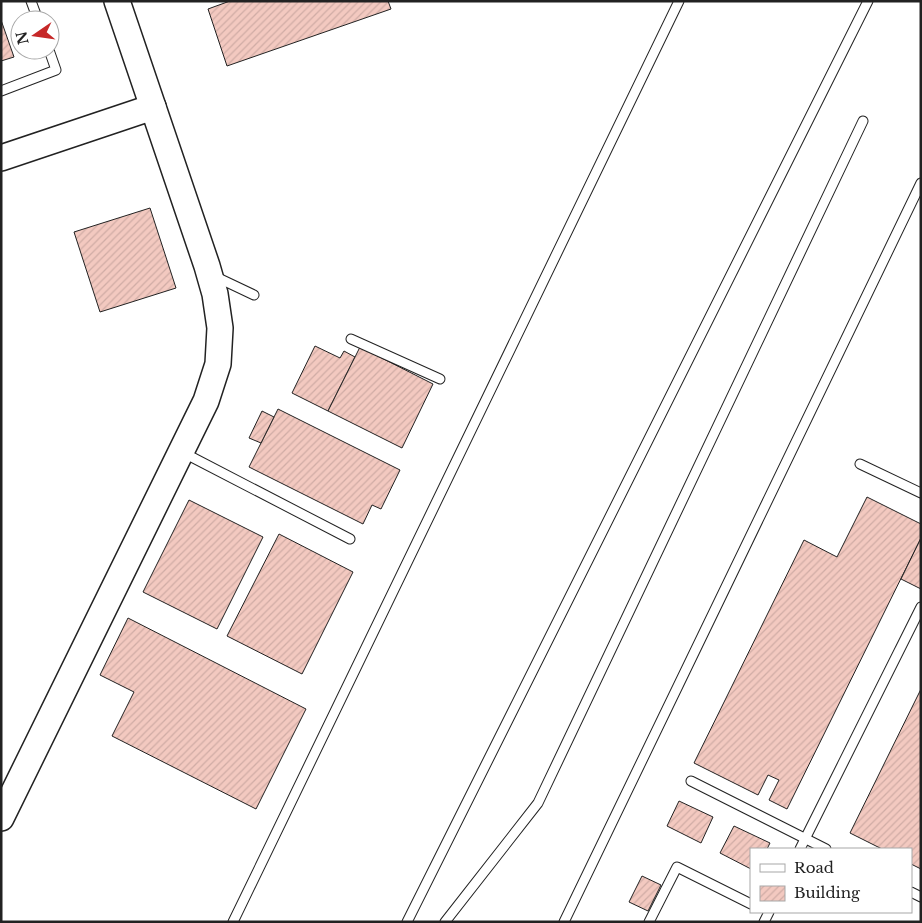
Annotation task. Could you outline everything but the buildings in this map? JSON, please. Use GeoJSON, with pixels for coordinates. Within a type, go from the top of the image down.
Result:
{"type":"FeatureCollection","features":[{"type":"Feature","properties":{"kind":"street"},"geometry":{"type":"LineString","coordinates":[[1,818],[206,401],[218,364],[220,328],[210,274],[117,1]]}},
{"type":"Feature","properties":{"kind":"street"},"geometry":{"type":"LineString","coordinates":[[1,158],[153,106]]}},
{"type":"Feature","properties":{"kind":"lane"},"geometry":{"type":"LineString","coordinates":[[233,922],[679,1]]}},
{"type":"Feature","properties":{"kind":"lane"},"geometry":{"type":"LineString","coordinates":[[408,922],[868,1]]}},
{"type":"Feature","properties":{"kind":"lane"},"geometry":{"type":"LineString","coordinates":[[1,91],[56,70],[52,60]]}},
{"type":"Feature","properties":{"kind":"lane"},"geometry":{"type":"LineString","coordinates":[[445,922],[538,803],[863,121]]}},
{"type":"Feature","properties":{"kind":"lane"},"geometry":{"type":"LineString","coordinates":[[564,922],[921,183]]}},
{"type":"Feature","properties":{"kind":"lane"},"geometry":{"type":"LineString","coordinates":[[210,274],[254,295]]}},
{"type":"Feature","properties":{"kind":"lane"},"geometry":{"type":"LineString","coordinates":[[351,339],[440,379]]}},
{"type":"Feature","properties":{"kind":"lane"},"geometry":{"type":"LineString","coordinates":[[181,452],[350,539]]}},
{"type":"Feature","properties":{"kind":"lane"},"geometry":{"type":"LineString","coordinates":[[860,464],[921,493]]}},
{"type":"Feature","properties":{"kind":"lane"},"geometry":{"type":"LineString","coordinates":[[801,848],[921,607]]}},
{"type":"Feature","properties":{"kind":"lane"},"geometry":{"type":"LineString","coordinates":[[691,781],[824,848]]}},
{"type":"Feature","properties":{"kind":"lane"},"geometry":{"type":"LineString","coordinates":[[650,922],[677,866],[750,903]]}}]}
